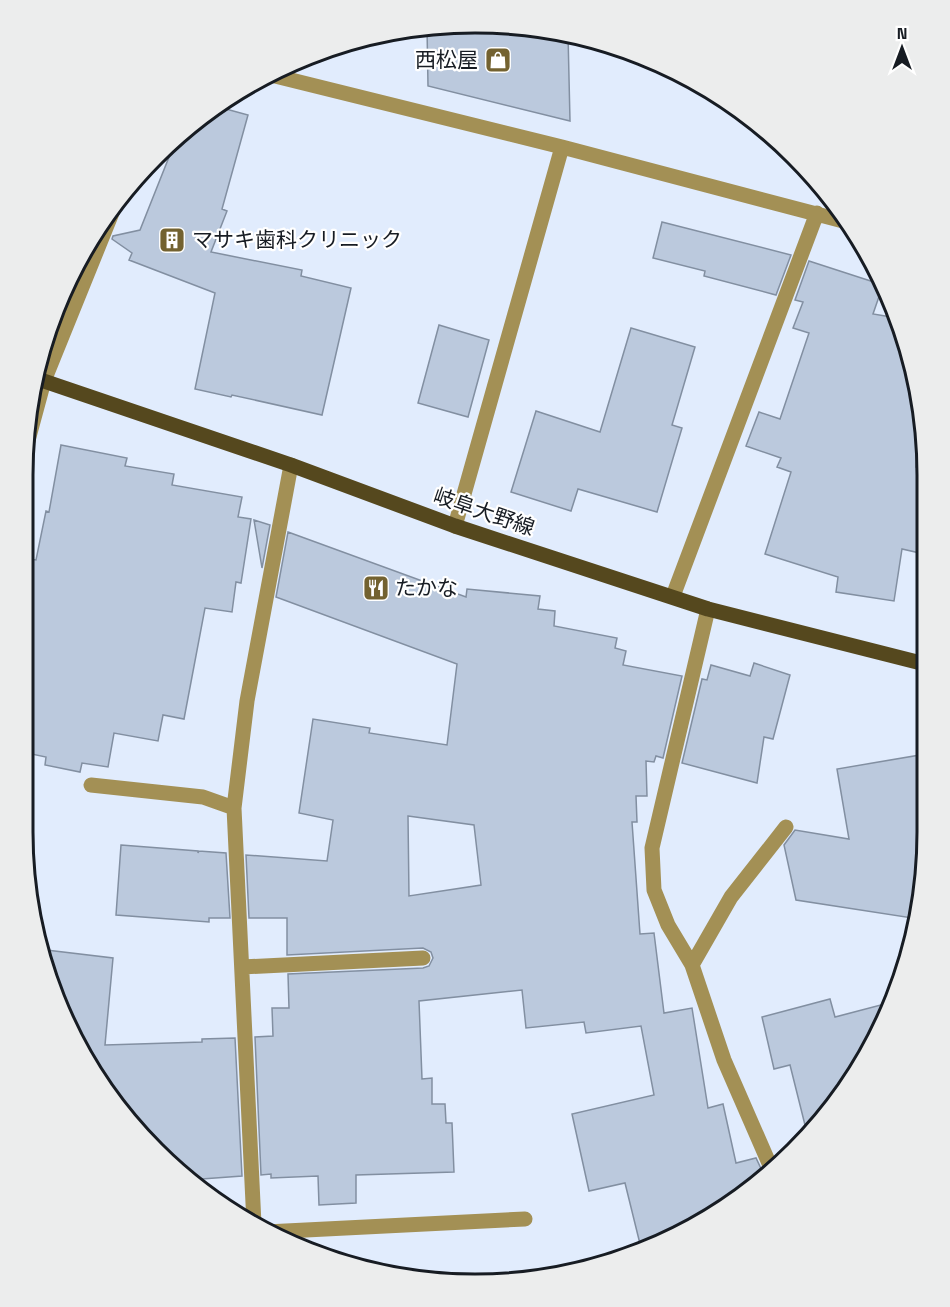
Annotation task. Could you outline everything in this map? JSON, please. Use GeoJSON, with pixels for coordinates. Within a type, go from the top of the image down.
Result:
{"type":"FeatureCollection","features":[{"type":"Feature","properties":{"kind":"main road","name":"岐阜大野線"},"geometry":{"type":"LineString","coordinates":[[43,381],[291,465],[455,526],[708,609],[917,662]]}},
{"type":"Feature","properties":{"kind":"street"},"geometry":{"type":"LineString","coordinates":[[283,78],[562,147],[835,218]]}},
{"type":"Feature","properties":{"kind":"street"},"geometry":{"type":"LineString","coordinates":[[455,526],[562,147]]}},
{"type":"Feature","properties":{"kind":"street"},"geometry":{"type":"LineString","coordinates":[[673,596],[817,213]]}},
{"type":"Feature","properties":{"kind":"street"},"geometry":{"type":"LineString","coordinates":[[48,362],[100,241]]}},
{"type":"Feature","properties":{"kind":"street"},"geometry":{"type":"LineString","coordinates":[[254,1215],[234,808],[247,701],[291,465]]}},
{"type":"Feature","properties":{"kind":"street"},"geometry":{"type":"LineString","coordinates":[[708,609],[652,848],[654,890],[668,925],[692,965],[724,1060],[768,1162]]}},
{"type":"Feature","properties":{"kind":"street"},"geometry":{"type":"LineString","coordinates":[[91,785],[203,797],[234,808]]}},
{"type":"Feature","properties":{"kind":"street"},"geometry":{"type":"LineString","coordinates":[[692,965],[731,897],[786,827]]}},
{"type":"Feature","properties":{"kind":"street"},"geometry":{"type":"LineString","coordinates":[[242,967],[423,958]]}},
{"type":"Feature","properties":{"kind":"street"},"geometry":{"type":"LineString","coordinates":[[286,1231],[525,1219]]}},
{"type":"Feature","properties":{"kind":"building","name":"西松屋"},"geometry":{"type":"Polygon","coordinates":[[[504,34],[568,43],[570,121],[428,86],[427,36],[504,34]]]}},
{"type":"Feature","properties":{"kind":"building"},"geometry":{"type":"Polygon","coordinates":[[[226,109],[248,115],[222,209],[227,211],[211,252],[302,270],[301,276],[351,288],[322,415],[195,389],[215,293],[129,260],[132,253],[112,239],[113,236],[140,230],[170,155],[226,109]]]}},
{"type":"Feature","properties":{"kind":"building"},"geometry":{"type":"Polygon","coordinates":[[[662,222],[791,255],[776,295],[704,276],[705,271],[653,258],[662,222]]]}},
{"type":"Feature","properties":{"kind":"building"},"geometry":{"type":"Polygon","coordinates":[[[809,261],[872,281],[879,297],[873,314],[887,316],[894,333],[909,389],[913,417],[917,475],[917,552],[902,549],[894,601],[836,592],[838,577],[765,554],[791,472],[777,467],[781,458],[746,446],[759,412],[780,419],[809,333],[793,328],[803,302],[795,300],[809,261]]]}},
{"type":"Feature","properties":{"kind":"building"},"geometry":{"type":"Polygon","coordinates":[[[439,325],[489,340],[468,417],[418,403],[439,325]]]}},
{"type":"Feature","properties":{"kind":"building"},"geometry":{"type":"Polygon","coordinates":[[[631,328],[695,347],[672,425],[682,428],[657,512],[578,489],[571,511],[511,492],[536,411],[600,432],[631,328]]]}},
{"type":"Feature","properties":{"kind":"building"},"geometry":{"type":"Polygon","coordinates":[[[61,445],[127,458],[125,466],[174,474],[172,485],[242,497],[238,517],[251,519],[241,583],[236,582],[232,612],[205,608],[184,719],[163,715],[158,741],[114,733],[108,767],[82,763],[80,772],[45,765],[46,757],[33,754],[33,560],[36,560],[46,511],[49,512],[61,445]]]}},
{"type":"Feature","properties":{"kind":"building"},"geometry":{"type":"Polygon","coordinates":[[[254,520],[270,525],[262,568],[254,520]]]}},
{"type":"Feature","properties":{"kind":"building"},"geometry":{"type":"Polygon","coordinates":[[[288,532],[466,597],[467,589],[540,596],[538,609],[555,611],[554,626],[617,638],[615,648],[626,651],[623,665],[682,676],[663,758],[656,756],[654,762],[646,761],[647,796],[636,796],[637,822],[632,822],[640,934],[654,933],[664,1013],[692,1008],[708,1108],[723,1104],[736,1163],[756,1158],[761,1168],[721,1200],[696,1215],[639,1242],[625,1183],[589,1191],[572,1114],[654,1095],[641,1026],[586,1033],[584,1022],[526,1028],[522,990],[419,1001],[422,1079],[432,1078],[432,1104],[445,1104],[446,1123],[452,1123],[454,1172],[356,1175],[356,1203],[319,1205],[318,1176],[271,1178],[271,1174],[261,1175],[255,1037],[273,1036],[272,1008],[289,1008],[288,974],[423,968],[429,966],[433,958],[431,952],[423,948],[287,955],[287,918],[249,918],[246,855],[327,861],[333,820],[299,813],[313,719],[370,728],[369,733],[447,745],[457,664],[276,597],[288,532]],[[408,816],[409,896],[481,885],[474,825],[408,816]]]}},
{"type":"Feature","properties":{"kind":"building"},"geometry":{"type":"Polygon","coordinates":[[[754,663],[790,675],[773,739],[764,737],[757,783],[682,763],[702,679],[707,680],[711,665],[750,676],[754,663]]]}},
{"type":"Feature","properties":{"kind":"building"},"geometry":{"type":"Polygon","coordinates":[[[917,756],[916,861],[909,918],[796,900],[784,845],[795,830],[849,839],[837,769],[917,756]]]}},
{"type":"Feature","properties":{"kind":"building"},"geometry":{"type":"Polygon","coordinates":[[[121,845],[198,851],[198,853],[199,851],[226,853],[230,918],[209,918],[209,922],[116,915],[121,845]]]}},
{"type":"Feature","properties":{"kind":"building"},"geometry":{"type":"Polygon","coordinates":[[[49,950],[113,958],[105,1045],[202,1042],[202,1039],[235,1038],[242,1176],[201,1179],[162,1145],[124,1101],[107,1078],[79,1027],[56,974],[49,950]]]}},
{"type":"Feature","properties":{"kind":"building"},"geometry":{"type":"Polygon","coordinates":[[[830,999],[835,1017],[881,1005],[843,1078],[805,1125],[790,1065],[774,1069],[762,1017],[830,999]]]}},
{"type":"Feature","properties":{"kind":"place","name":"西松屋"},"geometry":{"type":"Point","coordinates":[498,60]}},
{"type":"Feature","properties":{"kind":"place","name":"マサキ歯科クリニック"},"geometry":{"type":"Point","coordinates":[172,240]}},
{"type":"Feature","properties":{"kind":"place","name":"たかな"},"geometry":{"type":"Point","coordinates":[376,588]}}]}
